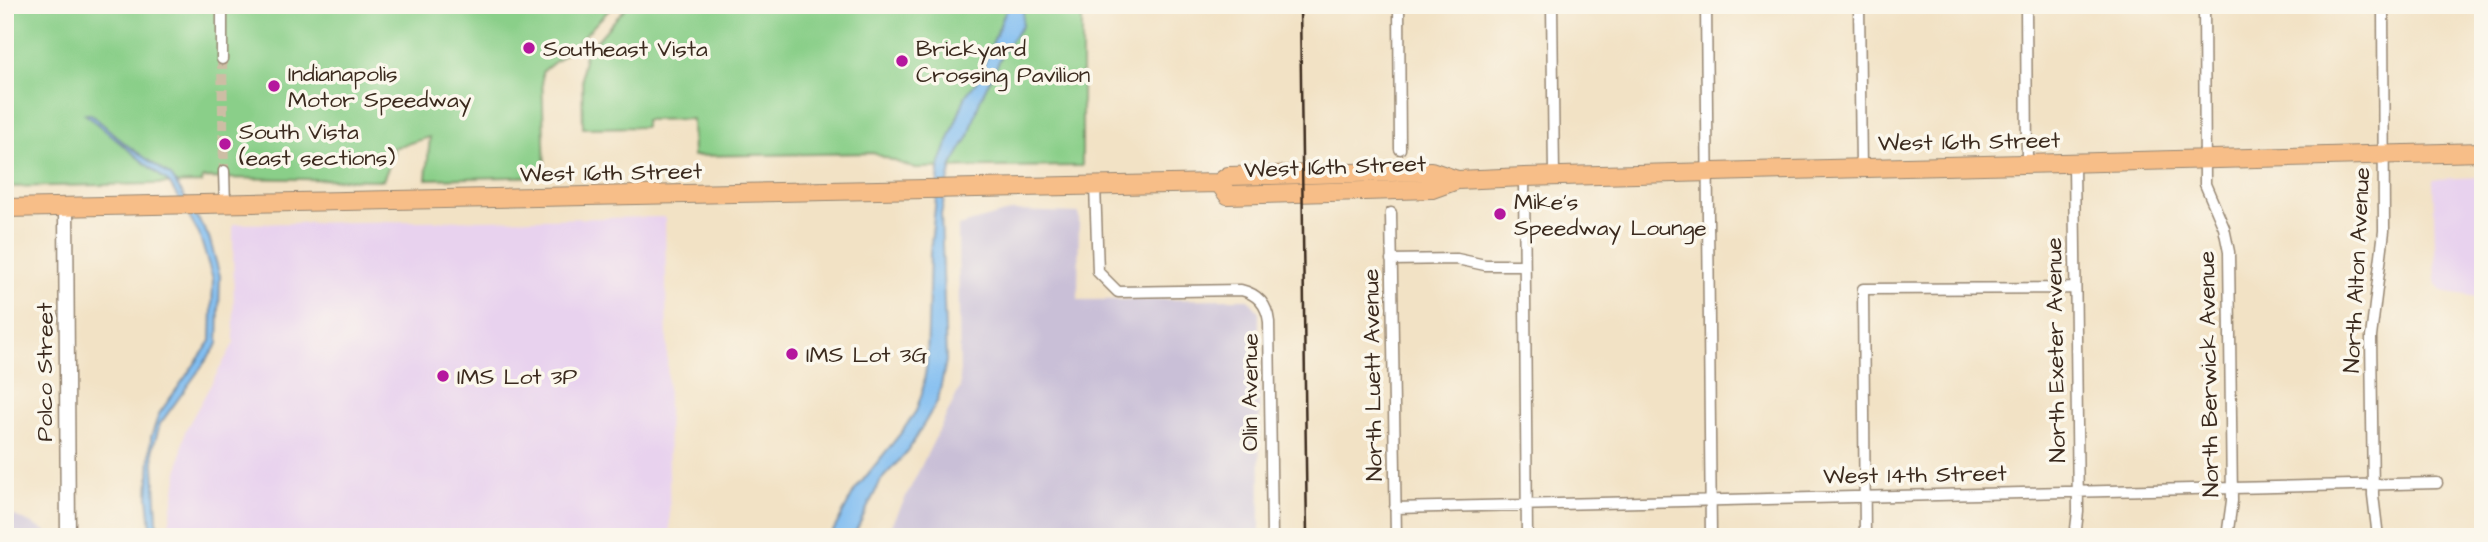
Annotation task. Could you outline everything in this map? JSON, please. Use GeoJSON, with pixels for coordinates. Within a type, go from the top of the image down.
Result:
{"type":"FeatureCollection","features":[{"type":"Feature","properties":{"kind":"main road","name":"West 16th Street"},"geometry":{"type":"LineString","coordinates":[[5,208],[968,190],[1219,183],[1228,176],[1410,171],[1430,171],[1457,180],[2483,152]]}},
{"type":"Feature","properties":{"kind":"street"},"geometry":{"type":"LineString","coordinates":[[222,5],[222,60]]}},
{"type":"Feature","properties":{"kind":"street"},"geometry":{"type":"LineString","coordinates":[[1399,5],[1400,149]]}},
{"type":"Feature","properties":{"kind":"street"},"geometry":{"type":"LineString","coordinates":[[1552,5],[1554,176]]}},
{"type":"Feature","properties":{"kind":"street"},"geometry":{"type":"LineString","coordinates":[[1706,5],[1711,537]]}},
{"type":"Feature","properties":{"kind":"street"},"geometry":{"type":"LineString","coordinates":[[1859,5],[1861,168]]}},
{"type":"Feature","properties":{"kind":"street"},"geometry":{"type":"LineString","coordinates":[[2026,5],[2027,164]]}},
{"type":"Feature","properties":{"kind":"street","name":"North Berwick Avenue"},"geometry":{"type":"LineString","coordinates":[[2204,5],[2205,159],[2208,193],[2224,228],[2229,252],[2231,488],[2227,537]]}},
{"type":"Feature","properties":{"kind":"street","name":"North Alton Avenue"},"geometry":{"type":"LineString","coordinates":[[2378,537],[2372,484],[2371,337],[2384,231],[2383,5]]}},
{"type":"Feature","properties":{"kind":"street","name":"North Exeter Avenue"},"geometry":{"type":"LineString","coordinates":[[2074,163],[2078,491],[2076,537]]}},
{"type":"Feature","properties":{"kind":"street"},"geometry":{"type":"LineString","coordinates":[[224,171],[225,204]]}},
{"type":"Feature","properties":{"kind":"street"},"geometry":{"type":"LineString","coordinates":[[1524,177],[1528,537]]}},
{"type":"Feature","properties":{"kind":"street","name":"Olin Avenue"},"geometry":{"type":"LineString","coordinates":[[1095,185],[1098,272],[1118,292],[1241,290],[1256,297],[1265,306],[1269,322],[1272,537]]}},
{"type":"Feature","properties":{"kind":"street","name":"Polco Street"},"geometry":{"type":"LineString","coordinates":[[66,207],[68,537]]}},
{"type":"Feature","properties":{"kind":"street","name":"North Luett Avenue"},"geometry":{"type":"LineString","coordinates":[[1391,214],[1396,537]]}},
{"type":"Feature","properties":{"kind":"street"},"geometry":{"type":"LineString","coordinates":[[1391,260],[1457,259],[1485,265],[1524,265]]}},
{"type":"Feature","properties":{"kind":"street"},"geometry":{"type":"LineString","coordinates":[[1865,537],[1863,289],[2076,288]]}},
{"type":"Feature","properties":{"kind":"street","name":"West 14th Street"},"geometry":{"type":"LineString","coordinates":[[1395,508],[2437,483]]}},
{"type":"Feature","properties":{"kind":"shaded area"},"geometry":{"type":"Polygon","coordinates":[[[2483,177],[2483,298],[2442,291],[2436,284],[2433,179],[2483,177]]]}},
{"type":"Feature","properties":{"kind":"shaded area"},"geometry":{"type":"Polygon","coordinates":[[[1012,211],[1079,213],[1078,300],[1248,299],[1259,312],[1260,537],[886,537],[960,388],[958,226],[1012,211]]]}},
{"type":"Feature","properties":{"kind":"shaded area","name":"IMS Lot 3P"},"geometry":{"type":"Polygon","coordinates":[[[665,217],[670,537],[167,537],[185,431],[234,343],[233,224],[665,217]]]}},
{"type":"Feature","properties":{"kind":"shaded area"},"geometry":{"type":"Polygon","coordinates":[[[5,511],[46,531],[46,537],[5,537],[5,511]]]}},
{"type":"Feature","properties":{"kind":"green space","name":"Indianapolis Motor Speedway"},"geometry":{"type":"Polygon","coordinates":[[[5,5],[614,5],[571,49],[542,72],[545,176],[426,179],[430,137],[393,148],[394,154],[383,180],[203,178],[202,183],[5,187],[5,5]]]}},
{"type":"Feature","properties":{"kind":"green space"},"geometry":{"type":"Polygon","coordinates":[[[628,5],[1082,5],[1082,166],[913,168],[873,153],[693,156],[692,119],[645,120],[645,127],[583,128],[582,69],[585,54],[628,5]]]}},
{"type":"Feature","properties":{"kind":"water"},"geometry":{"type":"Polygon","coordinates":[[[1008,5],[1024,5],[1022,26],[1006,47],[980,100],[969,136],[952,165],[941,214],[946,361],[938,400],[908,451],[881,480],[853,537],[830,537],[855,490],[916,411],[927,363],[930,253],[940,163],[966,95],[977,81],[1008,5]]]}},
{"type":"Feature","properties":{"kind":"water"},"geometry":{"type":"Polygon","coordinates":[[[85,114],[91,114],[124,143],[172,177],[209,237],[220,276],[218,344],[160,424],[153,448],[158,537],[152,537],[148,497],[151,437],[159,414],[211,341],[213,279],[199,234],[170,184],[85,114]]]}},
{"type":"Feature","properties":{"kind":"tunnel"},"geometry":{"type":"LineString","coordinates":[[222,59],[224,171]]}},
{"type":"Feature","properties":{"kind":"railway"},"geometry":{"type":"LineString","coordinates":[[1300,5],[1307,537]]}},
{"type":"Feature","properties":{"kind":"place","name":"Southeast Vista"},"geometry":{"type":"Point","coordinates":[529,48]}},
{"type":"Feature","properties":{"kind":"place","name":"Brickyard Crossing Pavilion"},"geometry":{"type":"Point","coordinates":[902,61]}},
{"type":"Feature","properties":{"kind":"place","name":"Indianapolis Motor Speedway"},"geometry":{"type":"Point","coordinates":[274,86]}},
{"type":"Feature","properties":{"kind":"place","name":"South Vista (east sections)"},"geometry":{"type":"Point","coordinates":[225,144]}},
{"type":"Feature","properties":{"kind":"place","name":"Mike's Speedway Lounge"},"geometry":{"type":"Point","coordinates":[1500,214]}},
{"type":"Feature","properties":{"kind":"place","name":"IMS Lot 3G"},"geometry":{"type":"Point","coordinates":[792,354]}},
{"type":"Feature","properties":{"kind":"place","name":"IMS Lot 3P"},"geometry":{"type":"Point","coordinates":[443,376]}}]}
